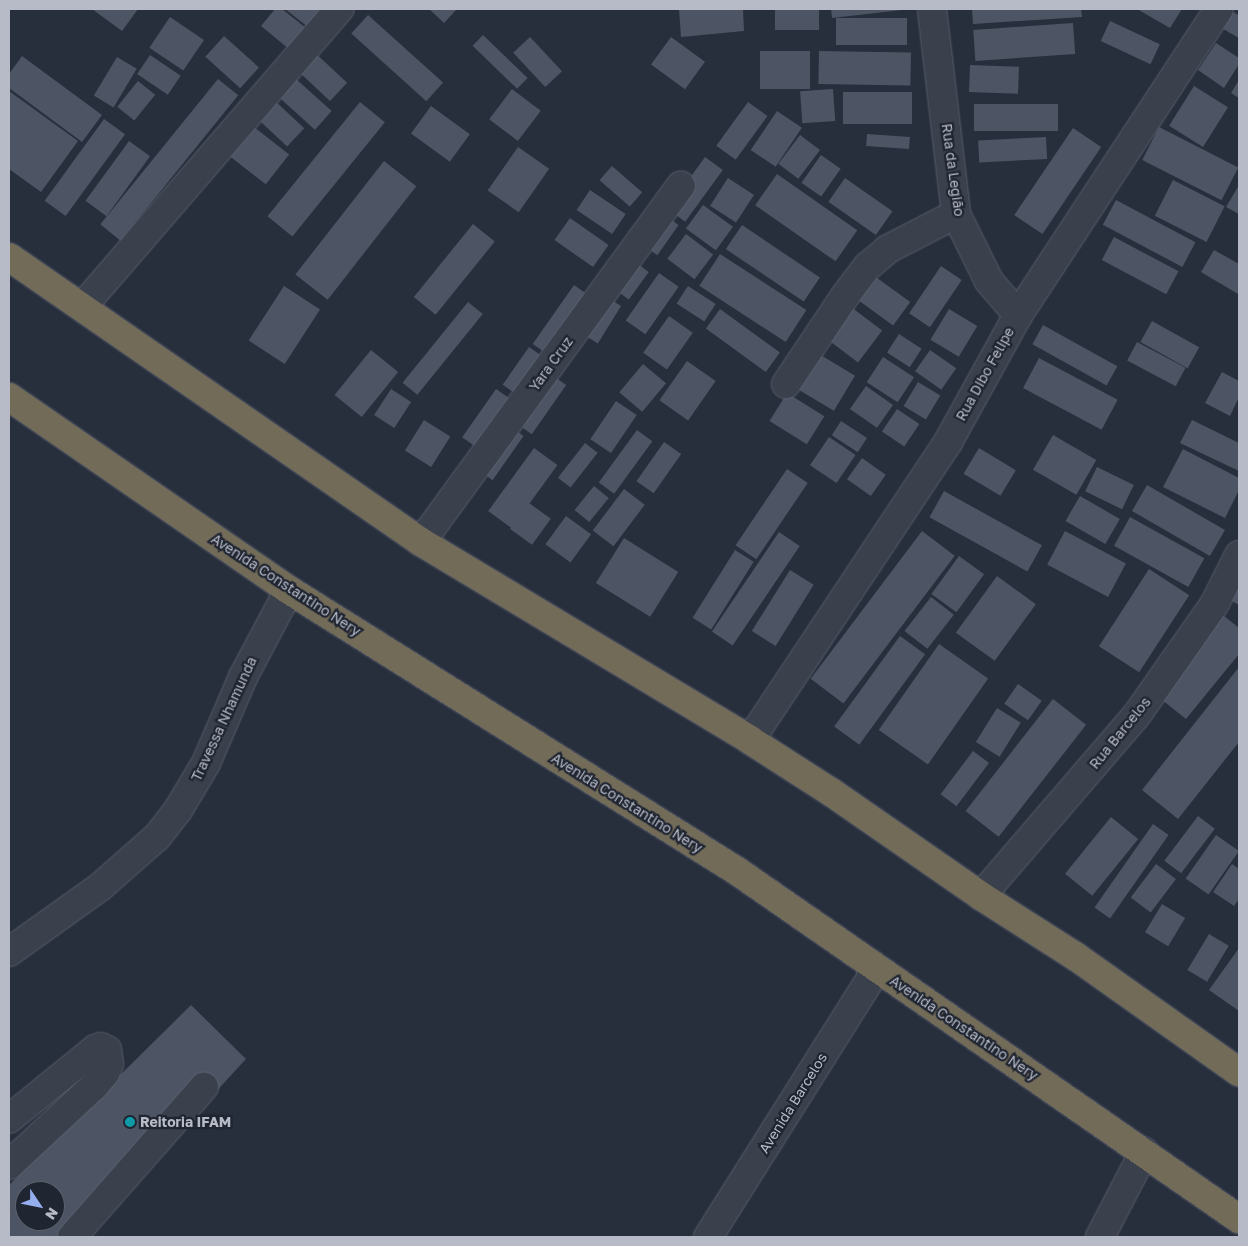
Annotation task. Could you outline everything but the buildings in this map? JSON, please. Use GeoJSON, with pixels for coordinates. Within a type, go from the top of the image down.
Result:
{"type":"FeatureCollection","features":[{"type":"Feature","properties":{"kind":"highway"},"geometry":{"type":"LineString","coordinates":[[9,257],[421,542],[750,740],[831,792],[981,896],[1076,956],[1238,1070]]}},
{"type":"Feature","properties":{"kind":"highway","name":"Avenida Constantino Nery"},"geometry":{"type":"LineString","coordinates":[[9,397],[288,590],[737,871],[1239,1219]]}},
{"type":"Feature","properties":{"kind":"street"},"geometry":{"type":"LineString","coordinates":[[82,307],[339,9]]}},
{"type":"Feature","properties":{"kind":"street","name":"Rua da Legião"},"geometry":{"type":"LineString","coordinates":[[932,9],[956,214],[989,281],[1018,315]]}},
{"type":"Feature","properties":{"kind":"street","name":"Rua Dibo Felipe"},"geometry":{"type":"LineString","coordinates":[[750,740],[948,442],[1018,315],[1219,9]]}},
{"type":"Feature","properties":{"kind":"street","name":"Yara Cruz"},"geometry":{"type":"LineString","coordinates":[[421,542],[681,186]]}},
{"type":"Feature","properties":{"kind":"street"},"geometry":{"type":"LineString","coordinates":[[786,384],[845,296],[868,266],[888,249],[956,214]]}},
{"type":"Feature","properties":{"kind":"street","name":"Rua Barcelos"},"geometry":{"type":"LineString","coordinates":[[981,896],[1136,716],[1215,603],[1239,555]]}},
{"type":"Feature","properties":{"kind":"street","name":"Travessa Nhamunda"},"geometry":{"type":"LineString","coordinates":[[9,952],[100,887],[157,837],[178,810],[206,763],[243,677],[288,590]]}},
{"type":"Feature","properties":{"kind":"street","name":"Avenida Barcelos"},"geometry":{"type":"LineString","coordinates":[[708,1237],[877,969]]}},
{"type":"Feature","properties":{"kind":"street"},"geometry":{"type":"LineString","coordinates":[[9,1119],[95,1049],[101,1047],[107,1050],[108,1064],[94,1086],[9,1165]]}},
{"type":"Feature","properties":{"kind":"street"},"geometry":{"type":"LineString","coordinates":[[72,1237],[204,1087]]}},
{"type":"Feature","properties":{"kind":"street"},"geometry":{"type":"LineString","coordinates":[[1100,1237],[1144,1152]]}},
{"type":"Feature","properties":{"kind":"place","name":"Reitoria IFAM"},"geometry":{"type":"Point","coordinates":[130,1122]}}]}
